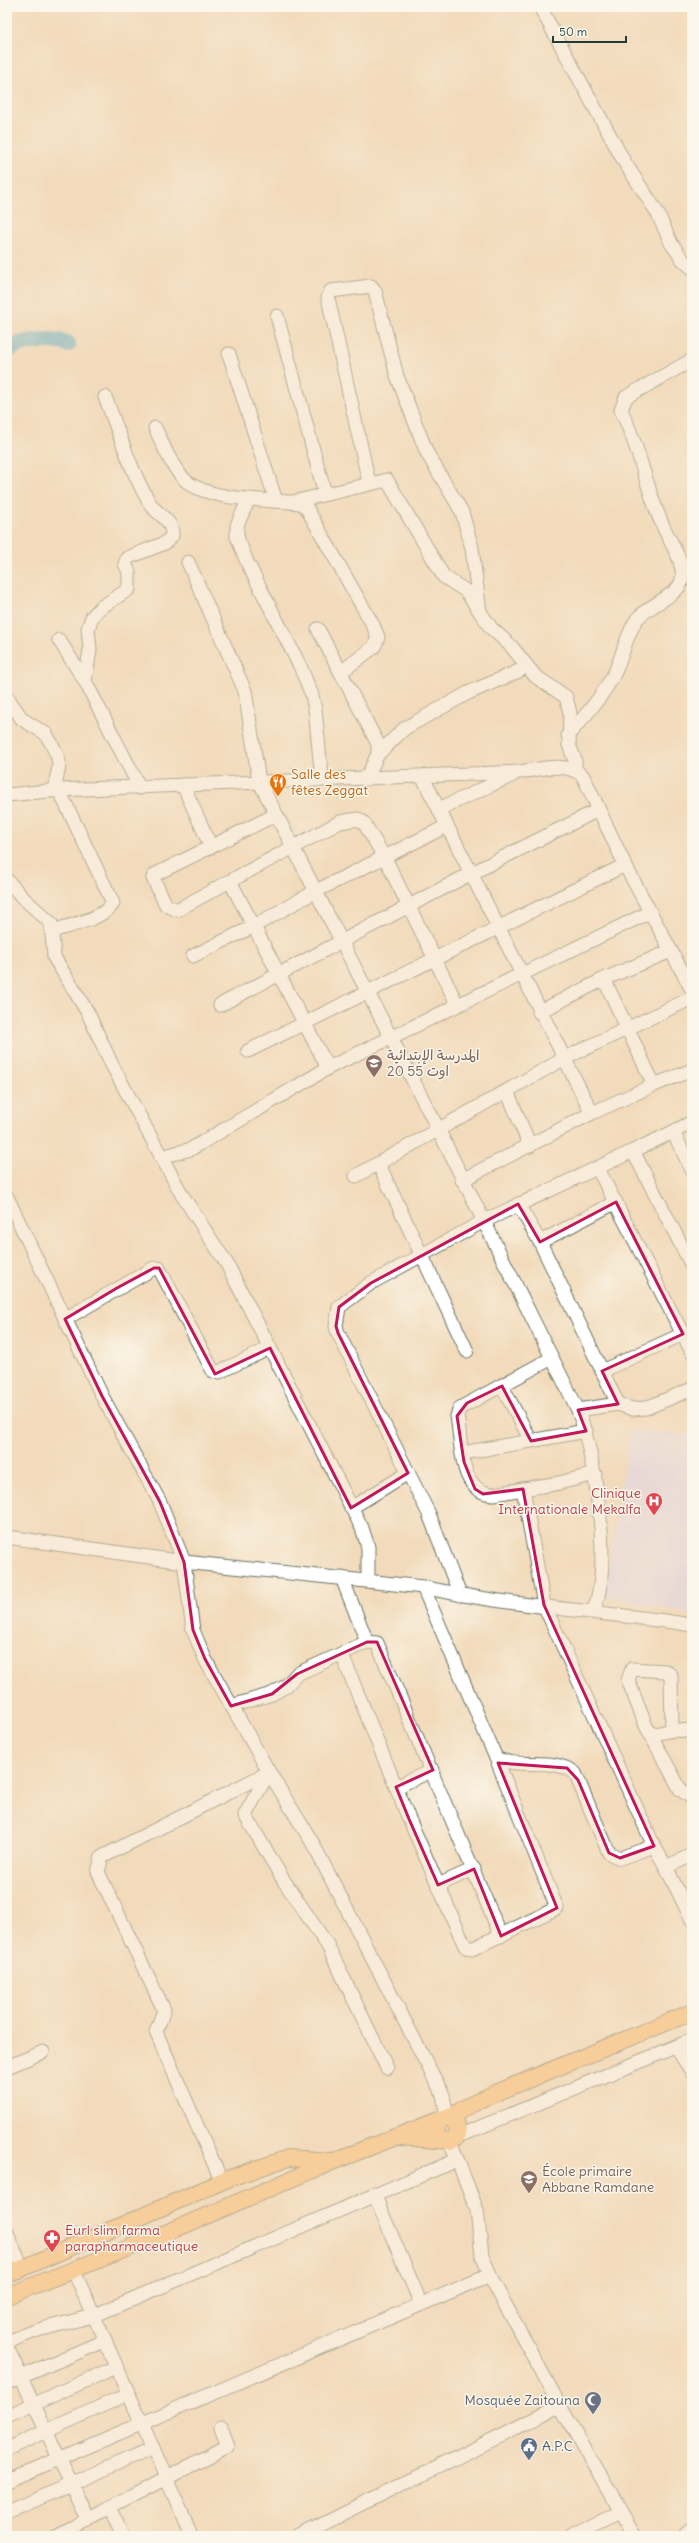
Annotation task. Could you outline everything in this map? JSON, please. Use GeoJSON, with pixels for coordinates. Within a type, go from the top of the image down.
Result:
{"type":"FeatureCollection","features":[{"type":"Feature","properties":{"kind":"main road"},"geometry":{"type":"LineString","coordinates":[[7,2296],[159,2236],[334,2161],[446,2118],[490,2095],[692,2012]]}},
{"type":"Feature","properties":{"kind":"main road"},"geometry":{"type":"LineString","coordinates":[[446,2118],[458,2126],[448,2139]]}},
{"type":"Feature","properties":{"kind":"main road"},"geometry":{"type":"LineString","coordinates":[[446,2118],[434,2129],[448,2139]]}},
{"type":"Feature","properties":{"kind":"main road"},"geometry":{"type":"LineString","coordinates":[[395,2137],[448,2139]]}},
{"type":"Feature","properties":{"kind":"main road"},"geometry":{"type":"LineString","coordinates":[[7,2275],[222,2182],[288,2158],[334,2161]]}},
{"type":"Feature","properties":{"kind":"street"},"geometry":{"type":"LineString","coordinates":[[540,7],[625,163],[657,212],[671,243],[683,260],[692,268]]}},
{"type":"Feature","properties":{"kind":"street"},"geometry":{"type":"LineString","coordinates":[[369,483],[328,298],[331,291],[363,286],[371,286],[376,291],[397,376],[427,453],[462,512],[472,548],[480,612]]}},
{"type":"Feature","properties":{"kind":"street"},"geometry":{"type":"LineString","coordinates":[[276,316],[325,494]]}},
{"type":"Feature","properties":{"kind":"street"},"geometry":{"type":"LineString","coordinates":[[229,354],[276,501]]}},
{"type":"Feature","properties":{"kind":"street"},"geometry":{"type":"LineString","coordinates":[[568,735],[594,706],[609,684],[636,621],[645,610],[676,590],[681,583],[680,560],[658,519],[635,441],[621,410],[626,397],[692,360]]}},
{"type":"Feature","properties":{"kind":"street"},"geometry":{"type":"LineString","coordinates":[[85,681],[90,650],[87,640],[88,629],[92,617],[100,608],[129,589],[129,572],[125,564],[127,558],[165,543],[172,536],[173,528],[168,520],[153,508],[144,494],[105,397]]}},
{"type":"Feature","properties":{"kind":"street"},"geometry":{"type":"LineString","coordinates":[[155,428],[175,467],[183,478],[193,486],[250,499],[293,502],[387,480],[444,577],[466,592],[491,628],[501,639],[511,646],[535,676],[566,698],[570,713],[568,745],[575,760],[575,768]]}},
{"type":"Feature","properties":{"kind":"street"},"geometry":{"type":"LineString","coordinates":[[250,499],[237,524],[236,537],[247,562],[300,666],[312,695],[315,709],[322,780]]}},
{"type":"Feature","properties":{"kind":"street"},"geometry":{"type":"LineString","coordinates":[[293,502],[306,507],[373,625],[378,637],[374,647],[341,672]]}},
{"type":"Feature","properties":{"kind":"street"},"geometry":{"type":"LineString","coordinates":[[188,562],[245,691],[259,781],[275,815],[316,891],[390,1038],[438,1129],[482,1222],[578,1410],[586,1431],[595,1474],[602,1578],[599,1597],[593,1611]]}},
{"type":"Feature","properties":{"kind":"street"},"geometry":{"type":"LineString","coordinates":[[318,629],[378,744],[378,754]]}},
{"type":"Feature","properties":{"kind":"street"},"geometry":{"type":"LineString","coordinates":[[59,640],[85,681],[140,788]]}},
{"type":"Feature","properties":{"kind":"street"},"geometry":{"type":"LineString","coordinates":[[366,779],[378,754],[405,728],[468,693],[519,671],[526,666]]}},
{"type":"Feature","properties":{"kind":"street"},"geometry":{"type":"LineString","coordinates":[[7,697],[22,719],[46,734],[51,742],[59,766],[57,790],[113,903],[103,913],[83,922],[52,931]]}},
{"type":"Feature","properties":{"kind":"street"},"geometry":{"type":"LineString","coordinates":[[7,795],[57,790],[140,788],[259,781],[366,779],[520,772],[562,767],[575,768],[583,776],[625,864],[692,990]]}},
{"type":"Feature","properties":{"kind":"street"},"geometry":{"type":"LineString","coordinates":[[439,810],[520,772]]}},
{"type":"Feature","properties":{"kind":"street"},"geometry":{"type":"LineString","coordinates":[[422,776],[470,874],[500,926],[540,1012],[592,1113]]}},
{"type":"Feature","properties":{"kind":"street"},"geometry":{"type":"LineString","coordinates":[[183,785],[211,847]]}},
{"type":"Feature","properties":{"kind":"street"},"geometry":{"type":"LineString","coordinates":[[220,1005],[342,943],[408,906],[470,874],[598,810]]}},
{"type":"Feature","properties":{"kind":"street"},"geometry":{"type":"LineString","coordinates":[[275,815],[156,874],[153,878],[166,905],[172,910],[177,910],[340,822],[358,820],[364,823],[385,858],[457,1004]]}},
{"type":"Feature","properties":{"kind":"street"},"geometry":{"type":"LineString","coordinates":[[193,956],[254,926],[316,891],[447,826]]}},
{"type":"Feature","properties":{"kind":"street"},"geometry":{"type":"LineString","coordinates":[[248,1051],[304,1021],[625,864]]}},
{"type":"Feature","properties":{"kind":"street"},"geometry":{"type":"LineString","coordinates":[[7,880],[22,898],[44,915],[51,923],[51,946],[54,956],[88,1013],[112,1065],[182,1195],[227,1264],[351,1508],[368,1547],[368,1581]]}},
{"type":"Feature","properties":{"kind":"street"},"geometry":{"type":"LineString","coordinates":[[230,881],[328,1068]]}},
{"type":"Feature","properties":{"kind":"street"},"geometry":{"type":"LineString","coordinates":[[161,1157],[191,1149],[328,1068],[457,1004],[650,912]]}},
{"type":"Feature","properties":{"kind":"street"},"geometry":{"type":"LineString","coordinates":[[540,1012],[604,980],[671,951]]}},
{"type":"Feature","properties":{"kind":"street"},"geometry":{"type":"LineString","coordinates":[[604,980],[654,1085]]}},
{"type":"Feature","properties":{"kind":"street"},"geometry":{"type":"LineString","coordinates":[[356,1176],[379,1165],[438,1129],[565,1058],[692,998]]}},
{"type":"Feature","properties":{"kind":"street"},"geometry":{"type":"LineString","coordinates":[[462,1180],[592,1113],[654,1085],[692,1070]]}},
{"type":"Feature","properties":{"kind":"street"},"geometry":{"type":"LineString","coordinates":[[507,1091],[530,1146]]}},
{"type":"Feature","properties":{"kind":"street"},"geometry":{"type":"LineString","coordinates":[[460,1595],[429,1514],[336,1326],[339,1307],[349,1297],[422,1254],[482,1222],[518,1204],[598,1169],[692,1122]]}},
{"type":"Feature","properties":{"kind":"street"},"geometry":{"type":"LineString","coordinates":[[673,1132],[692,1170]]}},
{"type":"Feature","properties":{"kind":"street"},"geometry":{"type":"LineString","coordinates":[[633,1151],[692,1266]]}},
{"type":"Feature","properties":{"kind":"street"},"geometry":{"type":"LineString","coordinates":[[379,1165],[467,1351]]}},
{"type":"Feature","properties":{"kind":"street"},"geometry":{"type":"LineString","coordinates":[[598,1169],[692,1352]]}},
{"type":"Feature","properties":{"kind":"street"},"geometry":{"type":"LineString","coordinates":[[7,1197],[102,1396],[160,1502],[184,1562],[193,1630],[205,1659],[269,1772],[312,1842],[443,2095],[446,2118]]}},
{"type":"Feature","properties":{"kind":"street"},"geometry":{"type":"LineString","coordinates":[[540,1242],[616,1202]]}},
{"type":"Feature","properties":{"kind":"street"},"geometry":{"type":"LineString","coordinates":[[518,1204],[540,1242],[618,1404]]}},
{"type":"Feature","properties":{"kind":"street"},"geometry":{"type":"LineString","coordinates":[[65,1319],[154,1268],[159,1268],[213,1371],[219,1372],[270,1348]]}},
{"type":"Feature","properties":{"kind":"street"},"geometry":{"type":"LineString","coordinates":[[602,1371],[683,1334]]}},
{"type":"Feature","properties":{"kind":"street"},"geometry":{"type":"LineString","coordinates":[[552,1358],[502,1386],[467,1403],[458,1412],[468,1478],[475,1489],[483,1494],[523,1489],[595,1474]]}},
{"type":"Feature","properties":{"kind":"street"},"geometry":{"type":"LineString","coordinates":[[502,1386],[531,1441]]}},
{"type":"Feature","properties":{"kind":"street"},"geometry":{"type":"LineString","coordinates":[[578,1410],[618,1404],[632,1409],[646,1408],[692,1389]]}},
{"type":"Feature","properties":{"kind":"street"},"geometry":{"type":"LineString","coordinates":[[463,1453],[586,1431]]}},
{"type":"Feature","properties":{"kind":"street"},"geometry":{"type":"LineString","coordinates":[[351,1508],[408,1473]]}},
{"type":"Feature","properties":{"kind":"street"},"geometry":{"type":"LineString","coordinates":[[523,1489],[544,1605],[654,1846],[692,1920]]}},
{"type":"Feature","properties":{"kind":"street"},"geometry":{"type":"LineString","coordinates":[[7,1538],[184,1562],[423,1587],[460,1595],[692,1625]]}},
{"type":"Feature","properties":{"kind":"street"},"geometry":{"type":"LineString","coordinates":[[342,1578],[367,1642]]}},
{"type":"Feature","properties":{"kind":"street"},"geometry":{"type":"LineString","coordinates":[[342,1655],[438,1885],[468,1948],[476,1949],[557,1908],[496,1758],[423,1587]]}},
{"type":"Feature","properties":{"kind":"street"},"geometry":{"type":"LineString","coordinates":[[231,1706],[272,1694],[286,1686],[297,1674],[342,1655],[367,1642],[377,1643],[433,1770],[502,1936]]}},
{"type":"Feature","properties":{"kind":"street"},"geometry":{"type":"LineString","coordinates":[[672,1730],[671,1675],[666,1671],[632,1668],[628,1680],[652,1735],[680,1789],[692,1798]]}},
{"type":"Feature","properties":{"kind":"street"},"geometry":{"type":"LineString","coordinates":[[652,1735],[672,1730],[692,1731]]}},
{"type":"Feature","properties":{"kind":"street"},"geometry":{"type":"LineString","coordinates":[[496,1758],[508,1763],[555,1764],[568,1768],[575,1773],[609,1853],[615,1857],[620,1858],[654,1846]]}},
{"type":"Feature","properties":{"kind":"street"},"geometry":{"type":"LineString","coordinates":[[396,1787],[433,1770]]}},
{"type":"Feature","properties":{"kind":"street"},"geometry":{"type":"LineString","coordinates":[[269,1772],[245,1815],[284,1881],[328,1946],[387,2068]]}},
{"type":"Feature","properties":{"kind":"street"},"geometry":{"type":"LineString","coordinates":[[222,2182],[156,2032],[164,2010],[98,1872],[102,1857],[269,1772]]}},
{"type":"Feature","properties":{"kind":"street"},"geometry":{"type":"LineString","coordinates":[[666,1867],[692,1855]]}},
{"type":"Feature","properties":{"kind":"street"},"geometry":{"type":"LineString","coordinates":[[438,1885],[474,1869]]}},
{"type":"Feature","properties":{"kind":"street"},"geometry":{"type":"LineString","coordinates":[[635,2536],[560,2406],[490,2275],[482,2256],[477,2210],[448,2139],[692,2040]]}},
{"type":"Feature","properties":{"kind":"street"},"geometry":{"type":"LineString","coordinates":[[676,2047],[692,2072]]}},
{"type":"Feature","properties":{"kind":"street"},"geometry":{"type":"LineString","coordinates":[[7,2067],[43,2052]]}},
{"type":"Feature","properties":{"kind":"street"},"geometry":{"type":"LineString","coordinates":[[7,2342],[38,2330],[92,2316],[374,2194],[457,2160]]}},
{"type":"Feature","properties":{"kind":"street"},"geometry":{"type":"LineString","coordinates":[[374,2194],[421,2304]]}},
{"type":"Feature","properties":{"kind":"street"},"geometry":{"type":"LineString","coordinates":[[7,2233],[22,2268]]}},
{"type":"Feature","properties":{"kind":"street"},"geometry":{"type":"LineString","coordinates":[[73,2269],[92,2316],[142,2423],[192,2536]]}},
{"type":"Feature","properties":{"kind":"street"},"geometry":{"type":"LineString","coordinates":[[7,2481],[490,2275]]}},
{"type":"Feature","properties":{"kind":"street"},"geometry":{"type":"LineString","coordinates":[[7,2383],[104,2342]]}},
{"type":"Feature","properties":{"kind":"street"},"geometry":{"type":"LineString","coordinates":[[7,2347],[88,2520]]}},
{"type":"Feature","properties":{"kind":"street"},"geometry":{"type":"LineString","coordinates":[[7,2416],[116,2367]]}},
{"type":"Feature","properties":{"kind":"street"},"geometry":{"type":"LineString","coordinates":[[7,2449],[48,2432],[128,2394]]}},
{"type":"Feature","properties":{"kind":"street"},"geometry":{"type":"LineString","coordinates":[[299,2536],[560,2406]]}},
{"type":"Feature","properties":{"kind":"street"},"geometry":{"type":"LineString","coordinates":[[62,2535],[228,2446],[221,2427]]}},
{"type":"Feature","properties":{"kind":"street"},"geometry":{"type":"LineString","coordinates":[[7,2512],[153,2448]]}},
{"type":"Feature","properties":{"kind":"street"},"geometry":{"type":"LineString","coordinates":[[110,2509],[124,2536]]}},
{"type":"Feature","properties":{"kind":"street"},"geometry":{"type":"LineString","coordinates":[[570,2536],[622,2512]]}},
{"type":"Feature","properties":{"kind":"street"},"geometry":{"type":"LineString","coordinates":[[685,2536],[692,2530]]}},
{"type":"Feature","properties":{"kind":"highlighted area"},"geometry":{"type":"Polygon","coordinates":[[[616,1202],[683,1334],[602,1371],[618,1404],[578,1410],[586,1431],[531,1441],[502,1386],[467,1403],[457,1416],[464,1462],[475,1489],[483,1494],[523,1489],[544,1605],[654,1846],[620,1858],[609,1853],[578,1780],[567,1768],[498,1763],[557,1908],[501,1936],[474,1869],[438,1885],[409,1819],[396,1787],[433,1770],[377,1642],[367,1642],[297,1674],[272,1694],[231,1706],[205,1659],[193,1630],[184,1562],[160,1502],[102,1396],[65,1319],[117,1288],[154,1268],[159,1268],[215,1374],[270,1348],[351,1508],[408,1473],[338,1333],[336,1326],[339,1307],[371,1283],[518,1204],[540,1242],[616,1202]]]}},
{"type":"Feature","properties":{"kind":"shaded area","name":"Clinique Internationale Mekalfa"},"geometry":{"type":"Polygon","coordinates":[[[630,1430],[692,1436],[692,1614],[604,1596],[630,1430]]]}},
{"type":"Feature","properties":{"kind":"waterway"},"geometry":{"type":"LineString","coordinates":[[7,350],[21,344],[37,341],[54,341],[68,344]]}},
{"type":"Feature","properties":{"kind":"place","name":"Salle des fêtes Zeggat"},"geometry":{"type":"Point","coordinates":[278,797]}},
{"type":"Feature","properties":{"kind":"place","name":"المدرسة الإبتدائية 20 اوت 55"},"geometry":{"type":"Point","coordinates":[374,1078]}},
{"type":"Feature","properties":{"kind":"place","name":"Clinique Internationale Mekalfa"},"geometry":{"type":"Point","coordinates":[654,1516]}},
{"type":"Feature","properties":{"kind":"place","name":"École primaire Abbane Ramdane"},"geometry":{"type":"Point","coordinates":[529,2194]}},
{"type":"Feature","properties":{"kind":"place","name":"Eurl slim farma parapharmaceutique"},"geometry":{"type":"Point","coordinates":[52,2253]}},
{"type":"Feature","properties":{"kind":"place","name":"Mosquée Zaitouna"},"geometry":{"type":"Point","coordinates":[593,2415]}},
{"type":"Feature","properties":{"kind":"place","name":"A.P.C"},"geometry":{"type":"Point","coordinates":[529,2461]}}]}
